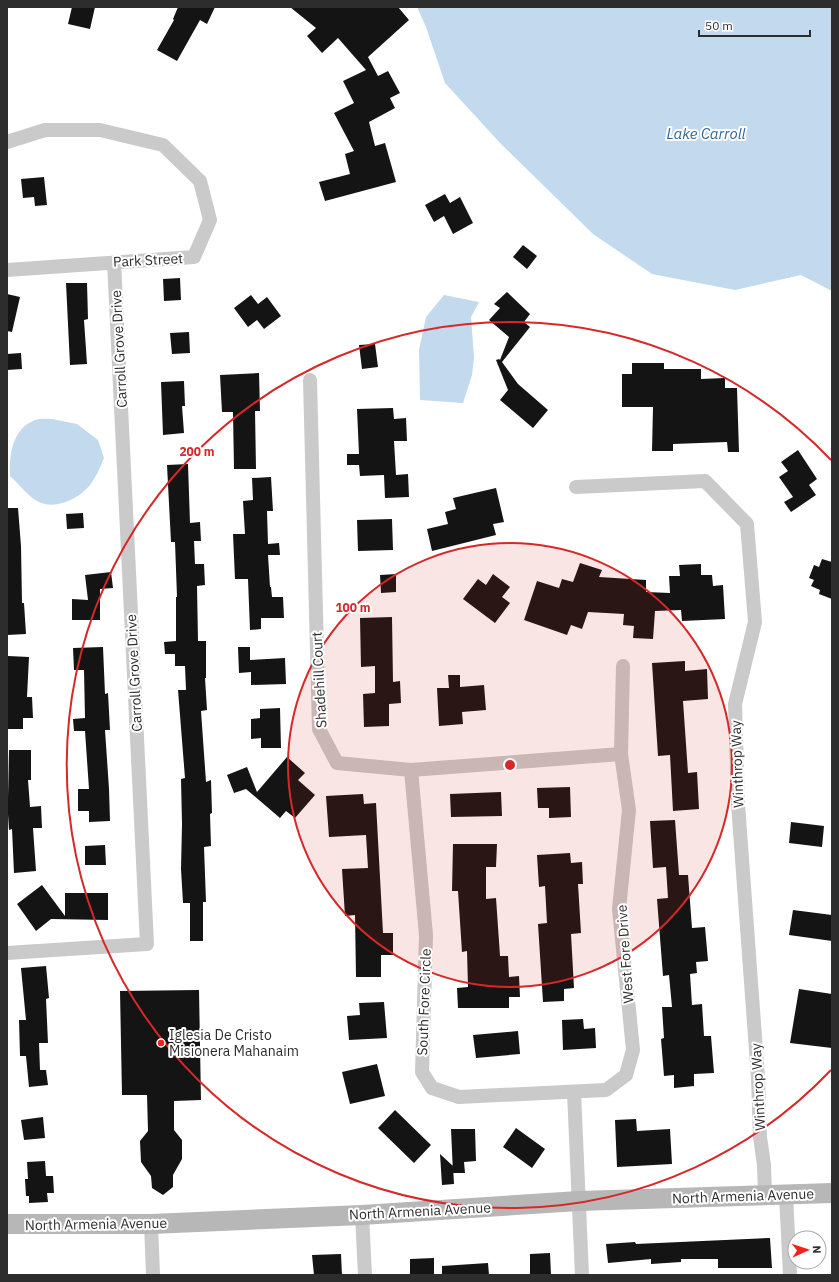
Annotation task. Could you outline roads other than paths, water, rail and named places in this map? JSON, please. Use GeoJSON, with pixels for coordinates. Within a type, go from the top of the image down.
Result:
{"type":"FeatureCollection","features":[{"type":"Feature","properties":{"kind":"main road","name":"North Armenia Avenue"},"geometry":{"type":"LineString","coordinates":[[7,1224],[151,1224],[362,1215],[579,1201],[832,1193]]}},
{"type":"Feature","properties":{"kind":"street","name":"Park Street"},"geometry":{"type":"LineString","coordinates":[[7,142],[45,130],[100,130],[162,144],[200,181],[210,220],[194,257],[7,270]]}},
{"type":"Feature","properties":{"kind":"street","name":"Carroll Grove Drive"},"geometry":{"type":"LineString","coordinates":[[7,953],[147,944],[114,262]]}},
{"type":"Feature","properties":{"kind":"street","name":"Shadehill Court"},"geometry":{"type":"LineString","coordinates":[[310,380],[319,729],[337,763],[411,770],[621,754]]}},
{"type":"Feature","properties":{"kind":"street","name":"Winthrop Way"},"geometry":{"type":"LineString","coordinates":[[576,487],[705,481],[747,524],[755,622],[735,704],[738,804],[765,1196]]}},
{"type":"Feature","properties":{"kind":"street","name":"West Fore Drive"},"geometry":{"type":"LineString","coordinates":[[574,1092],[606,1090],[626,1075],[633,1050],[619,909],[630,810],[621,754],[623,666]]}},
{"type":"Feature","properties":{"kind":"street","name":"South Fore Circle"},"geometry":{"type":"LineString","coordinates":[[411,770],[426,935],[422,1072],[432,1088],[459,1098],[574,1092]]}},
{"type":"Feature","properties":{"kind":"street"},"geometry":{"type":"LineString","coordinates":[[574,1092],[582,1275]]}},
{"type":"Feature","properties":{"kind":"street"},"geometry":{"type":"LineString","coordinates":[[786,1195],[790,1275]]}},
{"type":"Feature","properties":{"kind":"street"},"geometry":{"type":"LineString","coordinates":[[362,1215],[365,1275]]}},
{"type":"Feature","properties":{"kind":"street"},"geometry":{"type":"LineString","coordinates":[[151,1224],[153,1275]]}},
{"type":"Feature","properties":{"kind":"water","name":"Lake Carroll"},"geometry":{"type":"Polygon","coordinates":[[[417,7],[832,7],[832,291],[801,275],[735,290],[652,274],[593,234],[501,144],[445,83],[426,27],[417,7]]]}},
{"type":"Feature","properties":{"kind":"water"},"geometry":{"type":"Polygon","coordinates":[[[444,295],[479,302],[471,317],[474,358],[472,375],[463,403],[420,400],[419,350],[426,317],[444,295]]]}},
{"type":"Feature","properties":{"kind":"water"},"geometry":{"type":"Polygon","coordinates":[[[52,419],[77,424],[98,440],[104,458],[94,479],[85,490],[73,499],[51,505],[37,501],[10,476],[10,460],[16,437],[26,425],[35,420],[52,419]]]}},
{"type":"Feature","properties":{"kind":"place","name":"Iglesia De Cristo Misionera Mahanaim"},"geometry":{"type":"Point","coordinates":[161,1043]}}]}
